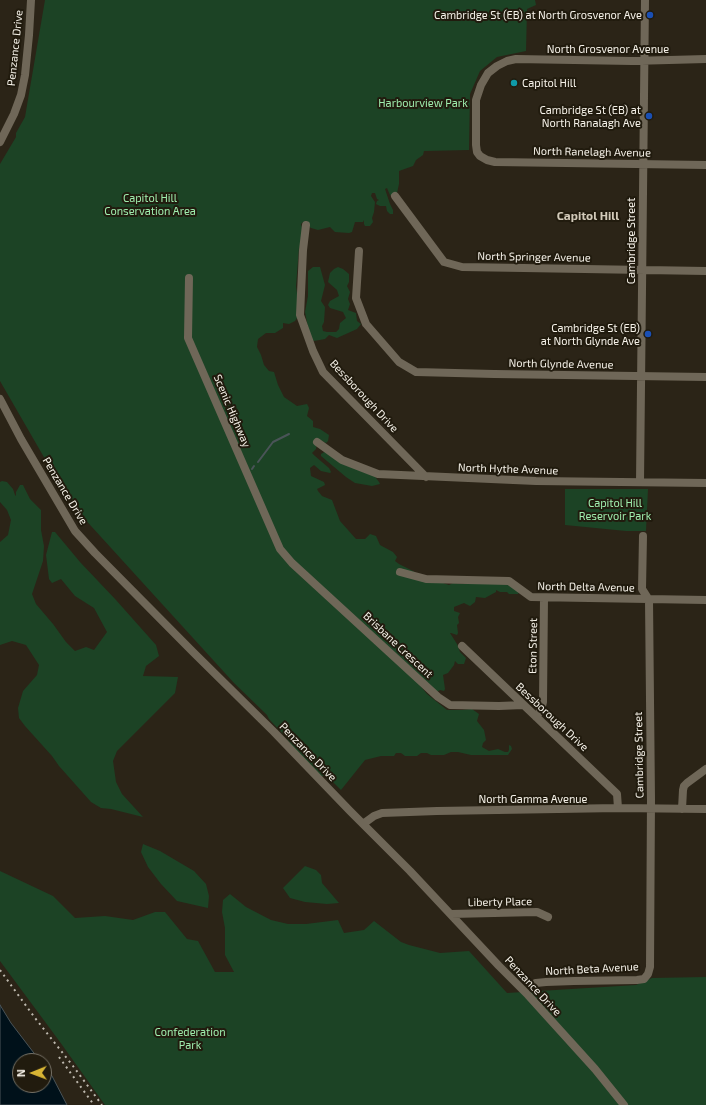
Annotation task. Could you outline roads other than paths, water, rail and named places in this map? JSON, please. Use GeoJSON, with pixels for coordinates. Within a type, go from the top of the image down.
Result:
{"type":"FeatureCollection","features":[{"type":"Feature","properties":{"kind":"street","name":"Penzance Drive"},"geometry":{"type":"LineString","coordinates":[[0,142],[14,114],[21,95],[25,75],[31,0]]}},
{"type":"Feature","properties":{"kind":"street","name":"Cambridge Street"},"geometry":{"type":"LineString","coordinates":[[640,482],[645,0]]}},
{"type":"Feature","properties":{"kind":"street","name":"North Grosvenor Avenue"},"geometry":{"type":"LineString","coordinates":[[480,156],[477,152],[476,145],[476,100],[481,85],[488,73],[497,66],[516,59],[706,59]]}},
{"type":"Feature","properties":{"kind":"street","name":"North Ranelagh Avenue"},"geometry":{"type":"LineString","coordinates":[[480,156],[495,162],[706,165]]}},
{"type":"Feature","properties":{"kind":"street","name":"North Springer Avenue"},"geometry":{"type":"LineString","coordinates":[[395,196],[444,262],[462,267],[706,271]]}},
{"type":"Feature","properties":{"kind":"street","name":"Bessborough Drive"},"geometry":{"type":"LineString","coordinates":[[306,225],[303,250],[300,315],[323,372],[426,477]]}},
{"type":"Feature","properties":{"kind":"street","name":"North Glynde Avenue"},"geometry":{"type":"LineString","coordinates":[[359,251],[356,298],[366,324],[399,362],[416,372],[706,377]]}},
{"type":"Feature","properties":{"kind":"street","name":"Scenic Highway"},"geometry":{"type":"LineString","coordinates":[[189,278],[188,338],[280,549]]}},
{"type":"Feature","properties":{"kind":"street","name":"Penzance Drive"},"geometry":{"type":"LineString","coordinates":[[0,399],[21,439],[75,531],[410,871],[528,995],[595,1069],[624,1105]]}},
{"type":"Feature","properties":{"kind":"street","name":"North Hythe Avenue"},"geometry":{"type":"LineString","coordinates":[[317,442],[342,460],[378,474],[562,481],[706,483]]}},
{"type":"Feature","properties":{"kind":"street","name":"Cambridge Street"},"geometry":{"type":"LineString","coordinates":[[643,536],[642,590],[648,600],[651,961],[648,974]]}},
{"type":"Feature","properties":{"kind":"street","name":"Brisbane Crescent"},"geometry":{"type":"LineString","coordinates":[[280,549],[292,562],[434,694],[450,705],[523,705]]}},
{"type":"Feature","properties":{"kind":"street","name":"North Delta Avenue"},"geometry":{"type":"LineString","coordinates":[[400,572],[426,579],[509,581],[531,597],[706,600]]}},
{"type":"Feature","properties":{"kind":"street","name":"Eton Street"},"geometry":{"type":"LineString","coordinates":[[536,717],[541,710],[543,702],[544,598]]}},
{"type":"Feature","properties":{"kind":"street","name":"Bessborough Drive"},"geometry":{"type":"LineString","coordinates":[[462,646],[617,794],[618,808]]}},
{"type":"Feature","properties":{"kind":"street"},"geometry":{"type":"LineString","coordinates":[[682,809],[684,786],[706,770]]}},
{"type":"Feature","properties":{"kind":"street","name":"North Gamma Avenue"},"geometry":{"type":"LineString","coordinates":[[363,824],[374,816],[382,813],[618,808],[706,809]]}},
{"type":"Feature","properties":{"kind":"street","name":"Liberty Place"},"geometry":{"type":"LineString","coordinates":[[451,914],[537,912],[548,917]]}},
{"type":"Feature","properties":{"kind":"street","name":"North Beta Avenue"},"geometry":{"type":"LineString","coordinates":[[536,983],[637,980],[644,979],[648,974]]}},
{"type":"Feature","properties":{"kind":"water"},"geometry":{"type":"Polygon","coordinates":[[[0,1005],[11,1023],[34,1053],[12,1053],[12,1093],[52,1093],[52,1076],[67,1105],[0,1105],[0,1005]]]}},
{"type":"Feature","properties":{"kind":"waterway"},"geometry":{"type":"LineString","coordinates":[[258,462],[273,442],[289,434]]}},
{"type":"Feature","properties":{"kind":"railway"},"geometry":{"type":"LineString","coordinates":[[0,970],[102,1105]]}},
{"type":"Feature","properties":{"kind":"railway"},"geometry":{"type":"LineString","coordinates":[[59,1057],[94,1105]]}},
{"type":"Feature","properties":{"kind":"place","name":"Cambridge St (EB) at North Grosvenor Ave"},"geometry":{"type":"Point","coordinates":[650,15]}},
{"type":"Feature","properties":{"kind":"place","name":"Capitol Hill"},"geometry":{"type":"Point","coordinates":[514,83]}},
{"type":"Feature","properties":{"kind":"place","name":"Cambridge St (EB) at North Ranalagh Ave"},"geometry":{"type":"Point","coordinates":[649,116]}},
{"type":"Feature","properties":{"kind":"place","name":"Cambridge St (EB) at North Glynde Ave"},"geometry":{"type":"Point","coordinates":[648,334]}},
{"type":"Feature","properties":{"kind":"district","name":"Capitol Hill"},"geometry":{"type":"Point","coordinates":[588,216]}},
{"type":"Feature","properties":{"kind":"park label","name":"Harbourview Park"},"geometry":{"type":"Point","coordinates":[423,103]}},
{"type":"Feature","properties":{"kind":"park label","name":"Capitol Hill Conservation Area"},"geometry":{"type":"Point","coordinates":[150,204]}},
{"type":"Feature","properties":{"kind":"park label","name":"Capitol Hill Reservoir Park"},"geometry":{"type":"Point","coordinates":[615,509]}},
{"type":"Feature","properties":{"kind":"park label","name":"Confederation Park"},"geometry":{"type":"Point","coordinates":[190,1038]}}]}
